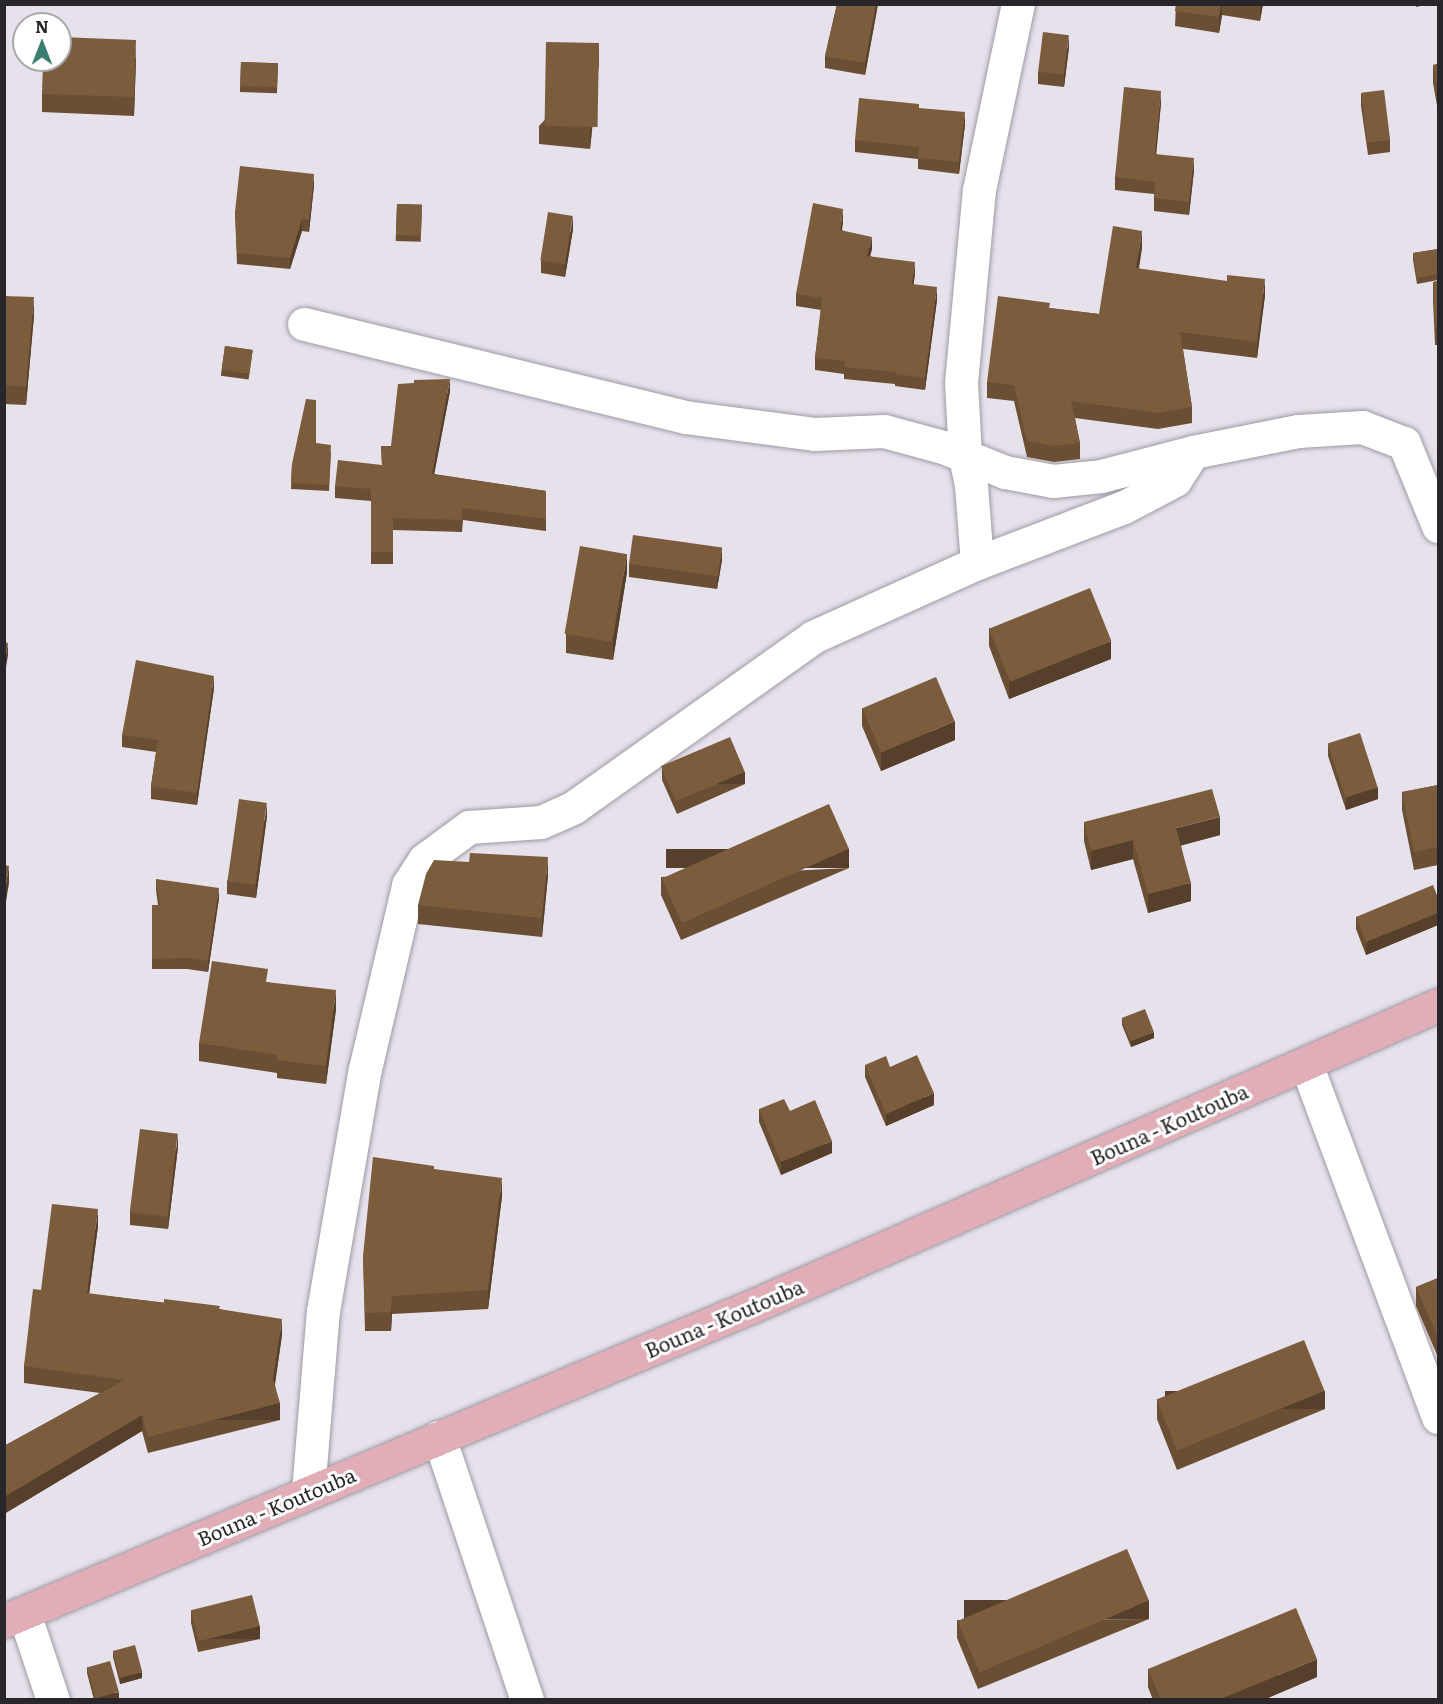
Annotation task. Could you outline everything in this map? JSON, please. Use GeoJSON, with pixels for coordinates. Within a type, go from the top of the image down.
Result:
{"type":"FeatureCollection","features":[{"type":"Feature","properties":{"kind":"main road","name":"Bouna - Koutouba"},"geometry":{"type":"LineString","coordinates":[[14,1617],[762,1302],[1438,1005]]}},
{"type":"Feature","properties":{"kind":"street"},"geometry":{"type":"LineString","coordinates":[[977,563],[971,485],[965,456],[961,383],[979,190],[1018,4]]}},
{"type":"Feature","properties":{"kind":"street"},"geometry":{"type":"LineString","coordinates":[[304,324],[685,417],[814,434],[884,431],[943,447],[1005,472],[1053,481],[1101,476],[1193,452],[1298,431],[1362,427],[1404,443],[1438,526]]}},
{"type":"Feature","properties":{"kind":"street"},"geometry":{"type":"LineString","coordinates":[[308,1492],[322,1311],[365,1069],[408,885],[424,860],[469,827],[541,822],[574,807],[813,637],[977,563],[1124,507],[1175,480],[1193,452]]}},
{"type":"Feature","properties":{"kind":"street"},"geometry":{"type":"LineString","coordinates":[[1306,1064],[1438,1418]]}},
{"type":"Feature","properties":{"kind":"street"},"geometry":{"type":"LineString","coordinates":[[439,1437],[527,1700]]}},
{"type":"Feature","properties":{"kind":"street"},"geometry":{"type":"LineString","coordinates":[[14,1617],[53,1700]]}},
{"type":"Feature","properties":{"kind":"building"},"geometry":{"type":"Polygon","coordinates":[[[837,4],[876,4],[865,63],[825,56],[837,4]]]}},
{"type":"Feature","properties":{"kind":"building"},"geometry":{"type":"Polygon","coordinates":[[[1176,4],[1221,4],[1219,17],[1175,11],[1176,4]]]}},
{"type":"Feature","properties":{"kind":"building"},"geometry":{"type":"Polygon","coordinates":[[[1043,32],[1069,35],[1064,75],[1038,72],[1043,32]]]}},
{"type":"Feature","properties":{"kind":"building"},"geometry":{"type":"Polygon","coordinates":[[[72,37],[136,40],[134,97],[42,94],[43,72],[72,72],[72,37]]]}},
{"type":"Feature","properties":{"kind":"building"},"geometry":{"type":"Polygon","coordinates":[[[546,42],[599,43],[598,127],[545,126],[546,42]]]}},
{"type":"Feature","properties":{"kind":"building"},"geometry":{"type":"Polygon","coordinates":[[[241,62],[278,63],[277,87],[240,86],[241,62]]]}},
{"type":"Feature","properties":{"kind":"building"},"geometry":{"type":"Polygon","coordinates":[[[1438,64],[1438,92],[1433,65],[1438,64]]]}},
{"type":"Feature","properties":{"kind":"building"},"geometry":{"type":"Polygon","coordinates":[[[1124,87],[1161,91],[1155,154],[1194,158],[1189,202],[1154,198],[1155,182],[1115,177],[1124,87]]]}},
{"type":"Feature","properties":{"kind":"building"},"geometry":{"type":"Polygon","coordinates":[[[1384,90],[1390,140],[1367,142],[1361,93],[1384,90]]]}},
{"type":"Feature","properties":{"kind":"building"},"geometry":{"type":"Polygon","coordinates":[[[859,98],[919,104],[919,108],[965,112],[959,162],[918,158],[919,147],[855,140],[859,98]]]}},
{"type":"Feature","properties":{"kind":"building"},"geometry":{"type":"Polygon","coordinates":[[[240,166],[314,174],[309,220],[302,219],[290,258],[237,253],[235,212],[240,166]]]}},
{"type":"Feature","properties":{"kind":"building"},"geometry":{"type":"Polygon","coordinates":[[[813,203],[843,209],[840,230],[872,237],[867,256],[915,262],[912,284],[937,287],[925,378],[895,374],[896,372],[844,367],[845,361],[815,358],[822,298],[796,294],[813,203]]]}},
{"type":"Feature","properties":{"kind":"building"},"geometry":{"type":"Polygon","coordinates":[[[397,204],[422,205],[421,236],[396,235],[397,204]]]}},
{"type":"Feature","properties":{"kind":"building"},"geometry":{"type":"Polygon","coordinates":[[[548,212],[573,216],[565,264],[540,260],[548,212]]]}},
{"type":"Feature","properties":{"kind":"building"},"geometry":{"type":"Polygon","coordinates":[[[1113,226],[1142,231],[1136,268],[1227,281],[1227,275],[1265,279],[1257,342],[1180,332],[1192,407],[1158,413],[1071,401],[1080,443],[1054,446],[1027,441],[1014,385],[987,382],[998,296],[1050,303],[1049,308],[1099,314],[1113,226]]]}},
{"type":"Feature","properties":{"kind":"building"},"geometry":{"type":"Polygon","coordinates":[[[1438,249],[1438,274],[1417,278],[1413,253],[1438,249]]]}},
{"type":"Feature","properties":{"kind":"building"},"geometry":{"type":"Polygon","coordinates":[[[1438,281],[1438,327],[1435,327],[1433,282],[1438,281]]]}},
{"type":"Feature","properties":{"kind":"building"},"geometry":{"type":"Polygon","coordinates":[[[4,296],[34,297],[26,387],[4,385],[4,296]]]}},
{"type":"Feature","properties":{"kind":"building"},"geometry":{"type":"Polygon","coordinates":[[[225,346],[253,350],[249,374],[222,370],[225,346]]]}},
{"type":"Feature","properties":{"kind":"building"},"geometry":{"type":"Polygon","coordinates":[[[450,379],[432,474],[546,491],[546,519],[463,508],[462,520],[393,518],[393,552],[371,552],[371,489],[335,486],[338,460],[382,465],[381,446],[391,446],[398,384],[414,383],[414,380],[450,379]]]}},
{"type":"Feature","properties":{"kind":"building"},"geometry":{"type":"Polygon","coordinates":[[[306,399],[316,400],[316,443],[331,445],[329,485],[291,483],[292,464],[306,399]]]}},
{"type":"Feature","properties":{"kind":"building"},"geometry":{"type":"Polygon","coordinates":[[[633,535],[722,548],[718,576],[629,564],[633,535]]]}},
{"type":"Feature","properties":{"kind":"building"},"geometry":{"type":"Polygon","coordinates":[[[580,546],[627,554],[612,642],[565,634],[580,546]]]}},
{"type":"Feature","properties":{"kind":"building"},"geometry":{"type":"Polygon","coordinates":[[[1090,588],[1111,641],[1010,682],[989,629],[1090,588]]]}},
{"type":"Feature","properties":{"kind":"building"},"geometry":{"type":"Polygon","coordinates":[[[4,642],[8,643],[4,666],[4,642]]]}},
{"type":"Feature","properties":{"kind":"building"},"geometry":{"type":"Polygon","coordinates":[[[136,660],[214,676],[197,793],[151,786],[158,740],[122,735],[136,660]]]}},
{"type":"Feature","properties":{"kind":"building"},"geometry":{"type":"Polygon","coordinates":[[[936,677],[955,721],[881,752],[862,708],[936,677]]]}},
{"type":"Feature","properties":{"kind":"building"},"geometry":{"type":"Polygon","coordinates":[[[1360,733],[1378,787],[1345,798],[1328,744],[1360,733]]]}},
{"type":"Feature","properties":{"kind":"building"},"geometry":{"type":"Polygon","coordinates":[[[730,737],[745,772],[676,801],[661,766],[730,737]]]}},
{"type":"Feature","properties":{"kind":"building"},"geometry":{"type":"Polygon","coordinates":[[[1438,785],[1438,847],[1414,852],[1402,792],[1438,785]]]}},
{"type":"Feature","properties":{"kind":"building"},"geometry":{"type":"Polygon","coordinates":[[[1212,789],[1220,817],[1176,828],[1191,883],[1148,894],[1133,840],[1091,851],[1084,822],[1212,789]]]}},
{"type":"Feature","properties":{"kind":"building"},"geometry":{"type":"Polygon","coordinates":[[[239,799],[267,803],[255,885],[227,881],[239,799]]]}},
{"type":"Feature","properties":{"kind":"building"},"geometry":{"type":"Polygon","coordinates":[[[829,804],[849,849],[682,923],[662,878],[829,804]]]}},
{"type":"Feature","properties":{"kind":"building"},"geometry":{"type":"Polygon","coordinates":[[[470,853],[548,857],[542,918],[418,905],[426,874],[434,860],[469,862],[470,853]]]}},
{"type":"Feature","properties":{"kind":"building"},"geometry":{"type":"Polygon","coordinates":[[[4,865],[9,866],[4,896],[4,865]]]}},
{"type":"Feature","properties":{"kind":"building"},"geometry":{"type":"Polygon","coordinates":[[[156,879],[219,888],[208,961],[187,958],[152,959],[152,905],[160,905],[156,879]]]}},
{"type":"Feature","properties":{"kind":"building"},"geometry":{"type":"Polygon","coordinates":[[[1433,885],[1438,898],[1438,913],[1366,942],[1356,917],[1433,885]]]}},
{"type":"Feature","properties":{"kind":"building"},"geometry":{"type":"Polygon","coordinates":[[[212,961],[268,969],[266,982],[336,990],[326,1066],[277,1060],[277,1055],[199,1043],[212,961]]]}},
{"type":"Feature","properties":{"kind":"building"},"geometry":{"type":"Polygon","coordinates":[[[1145,1009],[1154,1032],[1131,1041],[1122,1018],[1145,1009]]]}},
{"type":"Feature","properties":{"kind":"building"},"geometry":{"type":"Polygon","coordinates":[[[917,1055],[934,1093],[886,1114],[865,1065],[886,1056],[890,1067],[917,1055]]]}},
{"type":"Feature","properties":{"kind":"building"},"geometry":{"type":"Polygon","coordinates":[[[784,1099],[790,1111],[815,1100],[832,1141],[781,1162],[759,1109],[784,1099]]]}},
{"type":"Feature","properties":{"kind":"building"},"geometry":{"type":"Polygon","coordinates":[[[140,1129],[178,1134],[167,1217],[130,1212],[140,1129]]]}},
{"type":"Feature","properties":{"kind":"building"},"geometry":{"type":"Polygon","coordinates":[[[373,1157],[434,1166],[434,1169],[502,1178],[488,1290],[392,1296],[391,1312],[365,1313],[363,1256],[373,1157]]]}},
{"type":"Feature","properties":{"kind":"building"},"geometry":{"type":"Polygon","coordinates":[[[52,1204],[98,1209],[87,1293],[164,1303],[164,1299],[220,1306],[219,1309],[282,1319],[273,1379],[280,1403],[148,1437],[142,1415],[4,1497],[4,1446],[124,1380],[24,1366],[33,1289],[41,1290],[52,1204]]]}},
{"type":"Feature","properties":{"kind":"building"},"geometry":{"type":"Polygon","coordinates":[[[1438,1278],[1438,1338],[1416,1287],[1438,1278]]]}},
{"type":"Feature","properties":{"kind":"building"},"geometry":{"type":"Polygon","coordinates":[[[1304,1340],[1325,1391],[1177,1451],[1157,1400],[1304,1340]]]}},
{"type":"Feature","properties":{"kind":"building"},"geometry":{"type":"Polygon","coordinates":[[[1127,1549],[1149,1601],[980,1672],[958,1621],[1127,1549]]]}},
{"type":"Feature","properties":{"kind":"building"},"geometry":{"type":"Polygon","coordinates":[[[252,1595],[260,1626],[199,1641],[191,1610],[252,1595]]]}},
{"type":"Feature","properties":{"kind":"building"},"geometry":{"type":"Polygon","coordinates":[[[1296,1608],[1317,1659],[1218,1700],[1161,1700],[1148,1669],[1296,1608]]]}},
{"type":"Feature","properties":{"kind":"building"},"geometry":{"type":"Polygon","coordinates":[[[135,1645],[142,1672],[120,1678],[113,1651],[135,1645]]]}},
{"type":"Feature","properties":{"kind":"building"},"geometry":{"type":"Polygon","coordinates":[[[110,1661],[119,1692],[96,1698],[87,1668],[110,1661]]]}}]}
